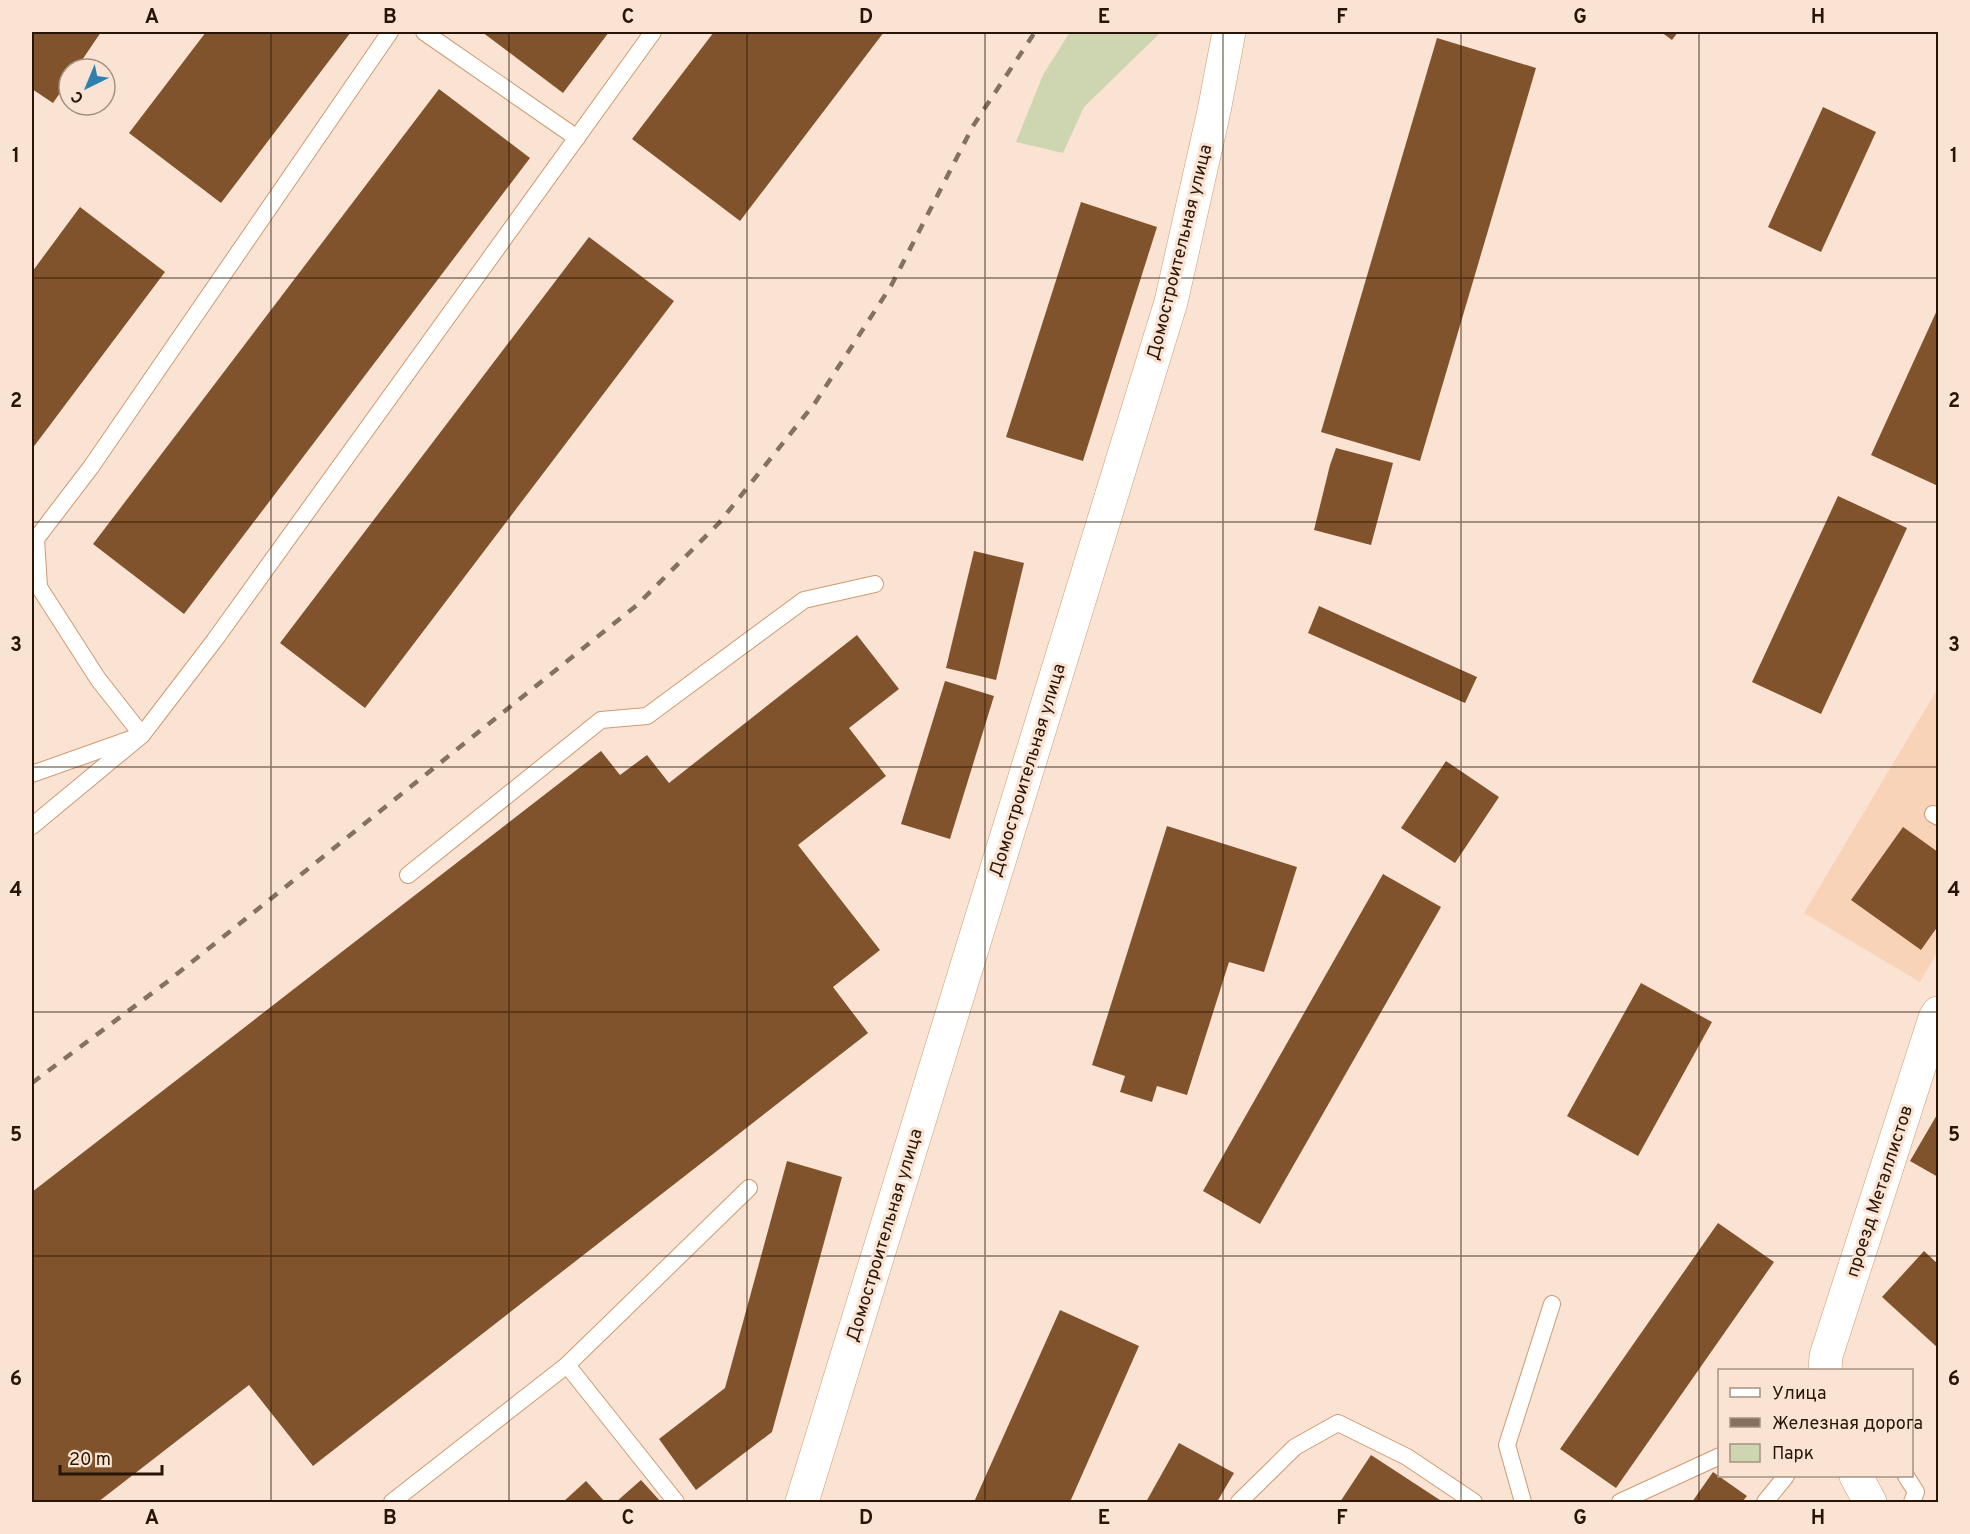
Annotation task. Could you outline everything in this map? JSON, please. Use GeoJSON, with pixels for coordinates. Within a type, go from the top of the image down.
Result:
{"type":"FeatureCollection","features":[{"type":"Feature","properties":{"kind":"street","name":"Домостроительная улица"},"geometry":{"type":"LineString","coordinates":[[802,1503],[1171,302],[1214,111],[1229,32]]}},
{"type":"Feature","properties":{"kind":"street","name":"проезд Металлистов"},"geometry":{"type":"LineString","coordinates":[[1825,1369],[1826,1356],[1938,1013]]}},
{"type":"Feature","properties":{"kind":"street"},"geometry":{"type":"LineString","coordinates":[[1857,1477],[1870,1503]]}},
{"type":"Feature","properties":{"kind":"lane"},"geometry":{"type":"LineString","coordinates":[[142,735],[98,679],[39,587],[36,538],[91,467],[390,32]]}},
{"type":"Feature","properties":{"kind":"lane"},"geometry":{"type":"LineString","coordinates":[[424,32],[577,138]]}},
{"type":"Feature","properties":{"kind":"lane"},"geometry":{"type":"LineString","coordinates":[[32,826],[142,735],[221,632],[653,32]]}},
{"type":"Feature","properties":{"kind":"lane"},"geometry":{"type":"LineString","coordinates":[[408,875],[601,720],[647,716],[804,600],[875,584]]}},
{"type":"Feature","properties":{"kind":"lane"},"geometry":{"type":"LineString","coordinates":[[32,774],[142,735]]}},
{"type":"Feature","properties":{"kind":"lane"},"geometry":{"type":"LineString","coordinates":[[392,1503],[567,1365],[749,1188]]}},
{"type":"Feature","properties":{"kind":"lane"},"geometry":{"type":"LineString","coordinates":[[1523,1503],[1507,1445],[1552,1304]]}},
{"type":"Feature","properties":{"kind":"lane"},"geometry":{"type":"LineString","coordinates":[[567,1365],[676,1503]]}},
{"type":"Feature","properties":{"kind":"lane"},"geometry":{"type":"LineString","coordinates":[[1239,1503],[1295,1447],[1338,1423],[1407,1457],[1474,1503]]}},
{"type":"Feature","properties":{"kind":"lane"},"geometry":{"type":"LineString","coordinates":[[1620,1503],[1718,1456]]}},
{"type":"Feature","properties":{"kind":"lane"},"geometry":{"type":"LineString","coordinates":[[1765,1503],[1783,1477]]}},
{"type":"Feature","properties":{"kind":"lane"},"geometry":{"type":"LineString","coordinates":[[1907,1477],[1916,1492],[1912,1503]]}},
{"type":"Feature","properties":{"kind":"shaded area"},"geometry":{"type":"Polygon","coordinates":[[[1938,688],[1938,951],[1920,982],[1804,913],[1938,688]]]}},
{"type":"Feature","properties":{"kind":"green space"},"geometry":{"type":"Polygon","coordinates":[[[1070,32],[1161,32],[1084,107],[1063,153],[1016,142],[1043,75],[1070,32]]]}},
{"type":"Feature","properties":{"kind":"building"},"geometry":{"type":"Polygon","coordinates":[[[32,32],[101,32],[84,57],[57,57],[57,97],[53,103],[32,89],[32,32]]]}},
{"type":"Feature","properties":{"kind":"building"},"geometry":{"type":"Polygon","coordinates":[[[206,32],[351,32],[221,203],[129,133],[206,32]]]}},
{"type":"Feature","properties":{"kind":"building"},"geometry":{"type":"Polygon","coordinates":[[[482,32],[609,32],[563,93],[482,32]]]}},
{"type":"Feature","properties":{"kind":"building"},"geometry":{"type":"Polygon","coordinates":[[[714,32],[884,32],[740,221],[632,139],[714,32]]]}},
{"type":"Feature","properties":{"kind":"building"},"geometry":{"type":"Polygon","coordinates":[[[1661,32],[1678,32],[1672,40],[1661,32]]]}},
{"type":"Feature","properties":{"kind":"building"},"geometry":{"type":"Polygon","coordinates":[[[1437,38],[1536,68],[1420,461],[1321,432],[1437,38]]]}},
{"type":"Feature","properties":{"kind":"building"},"geometry":{"type":"Polygon","coordinates":[[[439,89],[530,158],[184,614],[93,544],[439,89]]]}},
{"type":"Feature","properties":{"kind":"building"},"geometry":{"type":"Polygon","coordinates":[[[1823,107],[1876,132],[1821,252],[1768,227],[1823,107]]]}},
{"type":"Feature","properties":{"kind":"building"},"geometry":{"type":"Polygon","coordinates":[[[1081,202],[1157,227],[1083,461],[1006,437],[1081,202]]]}},
{"type":"Feature","properties":{"kind":"building"},"geometry":{"type":"Polygon","coordinates":[[[80,207],[165,272],[32,449],[32,272],[80,207]]]}},
{"type":"Feature","properties":{"kind":"building"},"geometry":{"type":"Polygon","coordinates":[[[589,237],[674,301],[365,708],[280,643],[589,237]]]}},
{"type":"Feature","properties":{"kind":"building"},"geometry":{"type":"Polygon","coordinates":[[[1938,308],[1938,486],[1871,455],[1938,308]]]}},
{"type":"Feature","properties":{"kind":"building"},"geometry":{"type":"Polygon","coordinates":[[[1336,448],[1393,463],[1371,545],[1314,530],[1336,448]]]}},
{"type":"Feature","properties":{"kind":"building"},"geometry":{"type":"Polygon","coordinates":[[[1838,496],[1907,528],[1821,714],[1752,682],[1838,496]]]}},
{"type":"Feature","properties":{"kind":"building"},"geometry":{"type":"Polygon","coordinates":[[[974,551],[1024,563],[996,680],[946,668],[974,551]]]}},
{"type":"Feature","properties":{"kind":"building"},"geometry":{"type":"Polygon","coordinates":[[[1319,606],[1477,677],[1465,703],[1308,633],[1319,606]]]}},
{"type":"Feature","properties":{"kind":"building"},"geometry":{"type":"Polygon","coordinates":[[[857,635],[899,689],[849,728],[886,776],[798,845],[880,950],[833,987],[868,1033],[313,1466],[249,1385],[98,1502],[32,1502],[32,1192],[601,751],[620,775],[647,755],[669,783],[857,635]]]}},
{"type":"Feature","properties":{"kind":"building"},"geometry":{"type":"Polygon","coordinates":[[[945,681],[994,696],[950,839],[901,824],[945,681]]]}},
{"type":"Feature","properties":{"kind":"building"},"geometry":{"type":"Polygon","coordinates":[[[1446,761],[1499,797],[1455,863],[1401,828],[1446,761]]]}},
{"type":"Feature","properties":{"kind":"building"},"geometry":{"type":"Polygon","coordinates":[[[1167,826],[1297,867],[1264,972],[1229,962],[1187,1095],[1157,1086],[1152,1102],[1120,1092],[1125,1076],[1092,1065],[1167,826]]]}},
{"type":"Feature","properties":{"kind":"building"},"geometry":{"type":"Polygon","coordinates":[[[1903,827],[1938,852],[1938,926],[1921,950],[1851,900],[1903,827]]]}},
{"type":"Feature","properties":{"kind":"building"},"geometry":{"type":"Polygon","coordinates":[[[1383,874],[1441,907],[1260,1224],[1203,1191],[1383,874]]]}},
{"type":"Feature","properties":{"kind":"building"},"geometry":{"type":"Polygon","coordinates":[[[1641,983],[1712,1022],[1638,1156],[1567,1116],[1641,983]]]}},
{"type":"Feature","properties":{"kind":"building"},"geometry":{"type":"Polygon","coordinates":[[[1938,1113],[1938,1177],[1910,1161],[1938,1113]]]}},
{"type":"Feature","properties":{"kind":"building"},"geometry":{"type":"Polygon","coordinates":[[[787,1161],[842,1177],[772,1432],[696,1490],[659,1439],[725,1388],[787,1161]]]}},
{"type":"Feature","properties":{"kind":"building"},"geometry":{"type":"Polygon","coordinates":[[[1718,1223],[1774,1262],[1616,1488],[1560,1449],[1718,1223]]]}},
{"type":"Feature","properties":{"kind":"building"},"geometry":{"type":"Polygon","coordinates":[[[1924,1251],[1938,1264],[1938,1348],[1882,1297],[1924,1251]]]}},
{"type":"Feature","properties":{"kind":"building"},"geometry":{"type":"Polygon","coordinates":[[[1060,1310],[1139,1346],[1070,1502],[974,1502],[1060,1310]]]}},
{"type":"Feature","properties":{"kind":"building"},"geometry":{"type":"Polygon","coordinates":[[[1179,1443],[1234,1473],[1217,1502],[1146,1502],[1179,1443]]]}},
{"type":"Feature","properties":{"kind":"building"},"geometry":{"type":"Polygon","coordinates":[[[1371,1455],[1443,1502],[1340,1502],[1371,1455]]]}},
{"type":"Feature","properties":{"kind":"building"},"geometry":{"type":"Polygon","coordinates":[[[1713,1472],[1747,1496],[1742,1502],[1692,1502],[1713,1472]]]}},
{"type":"Feature","properties":{"kind":"building"},"geometry":{"type":"Polygon","coordinates":[[[641,1480],[661,1502],[616,1502],[641,1480]]]}},
{"type":"Feature","properties":{"kind":"building"},"geometry":{"type":"Polygon","coordinates":[[[586,1481],[605,1502],[563,1502],[586,1481]]]}},
{"type":"Feature","properties":{"kind":"railway"},"geometry":{"type":"LineString","coordinates":[[32,1083],[167,982],[637,605],[719,523],[815,403],[891,286],[973,126],[1035,32]]}}]}
